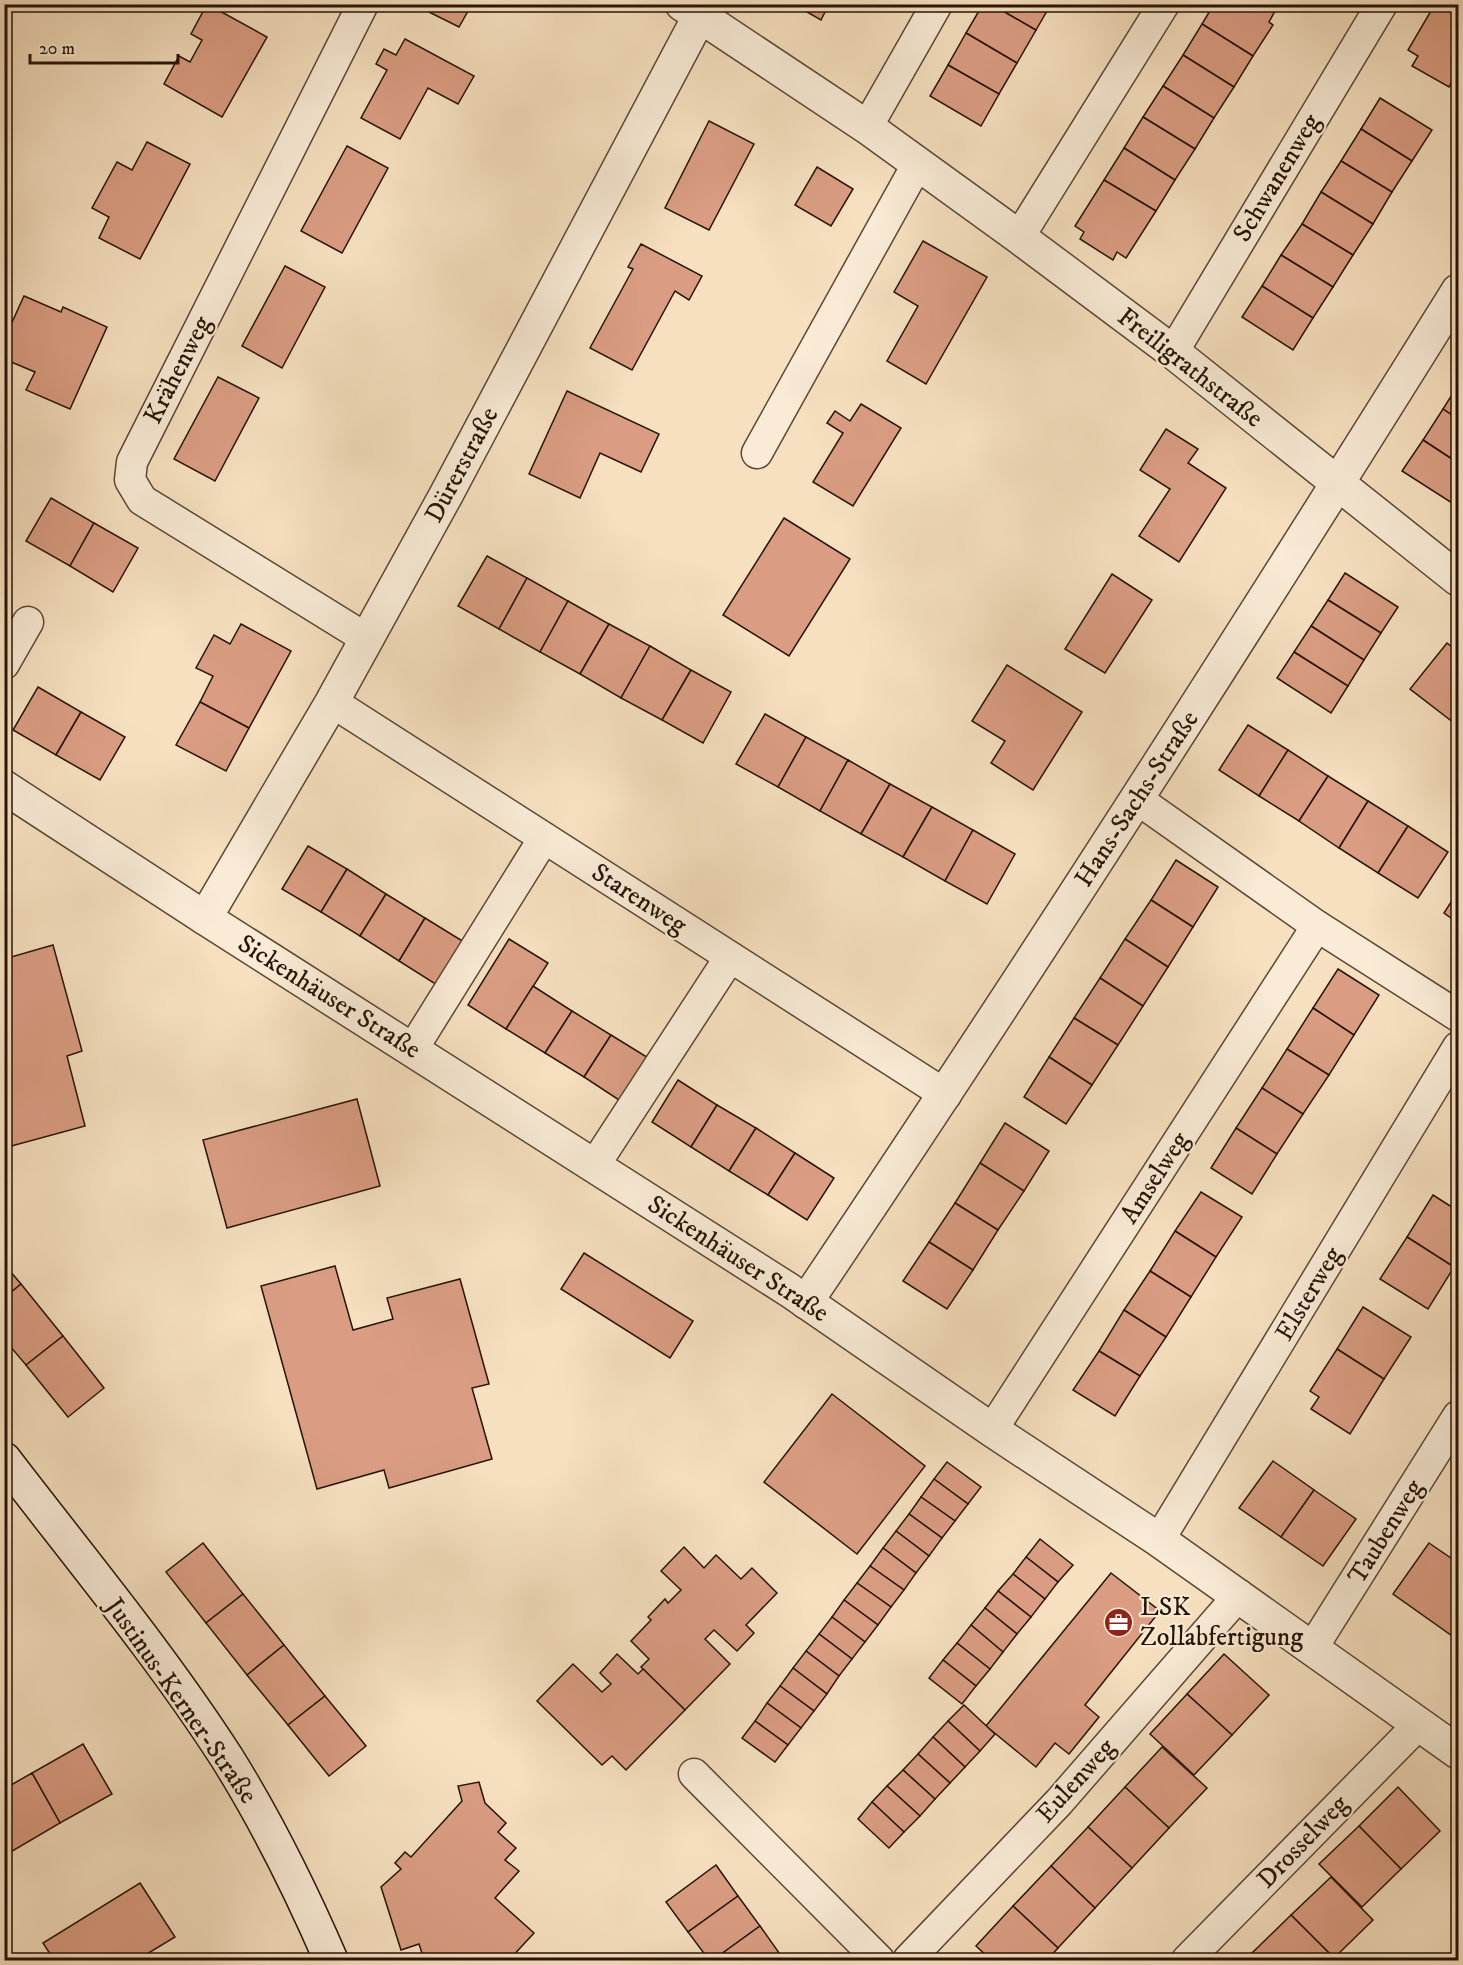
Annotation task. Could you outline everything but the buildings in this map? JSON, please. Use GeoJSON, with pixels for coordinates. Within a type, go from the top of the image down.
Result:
{"type":"FeatureCollection","features":[{"type":"Feature","properties":{"kind":"street","name":"Dürerstraße"},"geometry":{"type":"LineString","coordinates":[[205,918],[332,702],[447,495],[696,8]]}},
{"type":"Feature","properties":{"kind":"street","name":"Freiligrathstraße"},"geometry":{"type":"LineString","coordinates":[[696,8],[918,163],[1173,352],[1458,579]]}},
{"type":"Feature","properties":{"kind":"street","name":"Hans-Sachs-Straße"},"geometry":{"type":"LineString","coordinates":[[806,1302],[946,1095],[1137,799],[1338,485],[1458,291]]}},
{"type":"Feature","properties":{"kind":"street","name":"Sickenhäuser Straße"},"geometry":{"type":"LineString","coordinates":[[4,787],[806,1302],[1239,1595],[1458,1752]]}},
{"type":"Feature","properties":{"kind":"street","name":"Justinus-Kerner-Straße"},"geometry":{"type":"LineString","coordinates":[[4,1458],[186,1700],[227,1759],[271,1834],[331,1960]]}},
{"type":"Feature","properties":{"kind":"lane","name":"Krähenweg"},"geometry":{"type":"LineString","coordinates":[[363,4],[132,462],[130,480],[142,500],[367,639]]}},
{"type":"Feature","properties":{"kind":"lane"},"geometry":{"type":"LineString","coordinates":[[867,127],[937,4]]}},
{"type":"Feature","properties":{"kind":"lane"},"geometry":{"type":"LineString","coordinates":[[1019,237],[1164,4]]}},
{"type":"Feature","properties":{"kind":"lane","name":"Schwanenweg"},"geometry":{"type":"LineString","coordinates":[[1173,352],[1382,4]]}},
{"type":"Feature","properties":{"kind":"lane"},"geometry":{"type":"LineString","coordinates":[[757,453],[918,163]]}},
{"type":"Feature","properties":{"kind":"lane"},"geometry":{"type":"LineString","coordinates":[[4,664],[28,622]]}},
{"type":"Feature","properties":{"kind":"lane","name":"Starenweg"},"geometry":{"type":"LineString","coordinates":[[332,702],[946,1095]]}},
{"type":"Feature","properties":{"kind":"lane"},"geometry":{"type":"LineString","coordinates":[[1137,799],[1317,926],[1458,1016]]}},
{"type":"Feature","properties":{"kind":"lane"},"geometry":{"type":"LineString","coordinates":[[412,1050],[544,838]]}},
{"type":"Feature","properties":{"kind":"lane","name":"Amselweg"},"geometry":{"type":"LineString","coordinates":[[992,1430],[1317,926]]}},
{"type":"Feature","properties":{"kind":"lane"},"geometry":{"type":"LineString","coordinates":[[594,1166],[729,957]]}},
{"type":"Feature","properties":{"kind":"lane","name":"Elsterweg"},"geometry":{"type":"LineString","coordinates":[[1159,1540],[1458,1047]]}},
{"type":"Feature","properties":{"kind":"lane","name":"Taubenweg"},"geometry":{"type":"LineString","coordinates":[[1313,1647],[1458,1416]]}},
{"type":"Feature","properties":{"kind":"lane","name":"Eulenweg"},"geometry":{"type":"LineString","coordinates":[[908,1960],[1059,1802],[1239,1595]]}},
{"type":"Feature","properties":{"kind":"lane","name":"Drosselweg"},"geometry":{"type":"LineString","coordinates":[[1187,1960],[1419,1724]]}},
{"type":"Feature","properties":{"kind":"lane"},"geometry":{"type":"LineString","coordinates":[[694,1774],[879,1960]]}},
{"type":"Feature","properties":{"kind":"place","name":"LSK Zollabfertigung"},"geometry":{"type":"Point","coordinates":[1119,1622]}}]}
